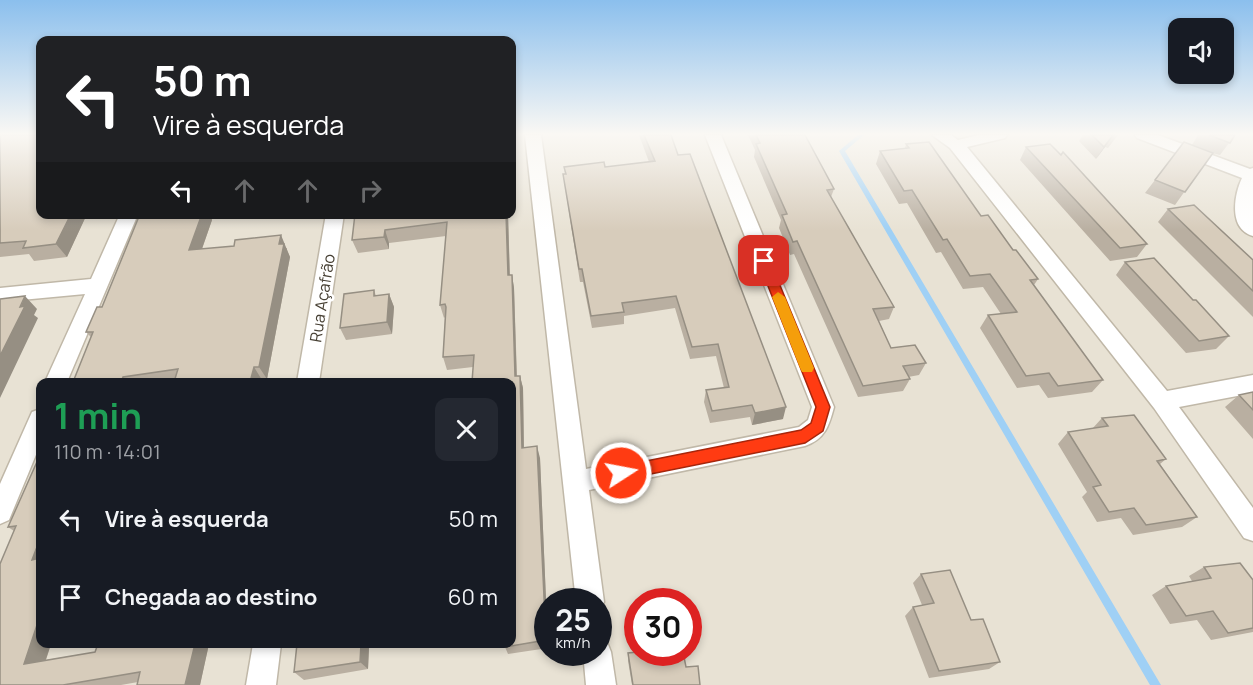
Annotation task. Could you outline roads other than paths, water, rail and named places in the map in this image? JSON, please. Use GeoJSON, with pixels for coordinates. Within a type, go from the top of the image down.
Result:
{"type":"FeatureCollection","features":[{"type":"Feature","properties":{"kind":"street"},"geometry":{"type":"LineString","coordinates":[[537,167],[588,588]]}},
{"type":"Feature","properties":{"kind":"street"},"geometry":{"type":"LineString","coordinates":[[575,482],[805,436],[818,426],[823,407],[726,167]]}},
{"type":"Feature","properties":{"kind":"street"},"geometry":{"type":"LineString","coordinates":[[970,167],[1162,401],[1253,529]]}},
{"type":"Feature","properties":{"kind":"street"},"geometry":{"type":"LineString","coordinates":[[1232,167],[1252,174],[1243,201],[1246,224],[1253,230]]}},
{"type":"Feature","properties":{"kind":"street"},"geometry":{"type":"LineString","coordinates":[[58,378],[127,219]]}},
{"type":"Feature","properties":{"kind":"street","name":"Rua Açafrão"},"geometry":{"type":"LineString","coordinates":[[310,378],[334,219]]}},
{"type":"Feature","properties":{"kind":"street"},"geometry":{"type":"LineString","coordinates":[[0,295],[98,285]]}},
{"type":"Feature","properties":{"kind":"street"},"geometry":{"type":"LineString","coordinates":[[1162,401],[1253,384]]}},
{"type":"Feature","properties":{"kind":"street"},"geometry":{"type":"LineString","coordinates":[[0,512],[36,427]]}},
{"type":"Feature","properties":{"kind":"street"},"geometry":{"type":"LineString","coordinates":[[261,685],[266,648]]}},
{"type":"Feature","properties":{"kind":"street"},"geometry":{"type":"LineString","coordinates":[[599,666],[601,685]]}},
{"type":"Feature","properties":{"kind":"waterway"},"geometry":{"type":"LineString","coordinates":[[851,167],[1156,685]]}}]}
